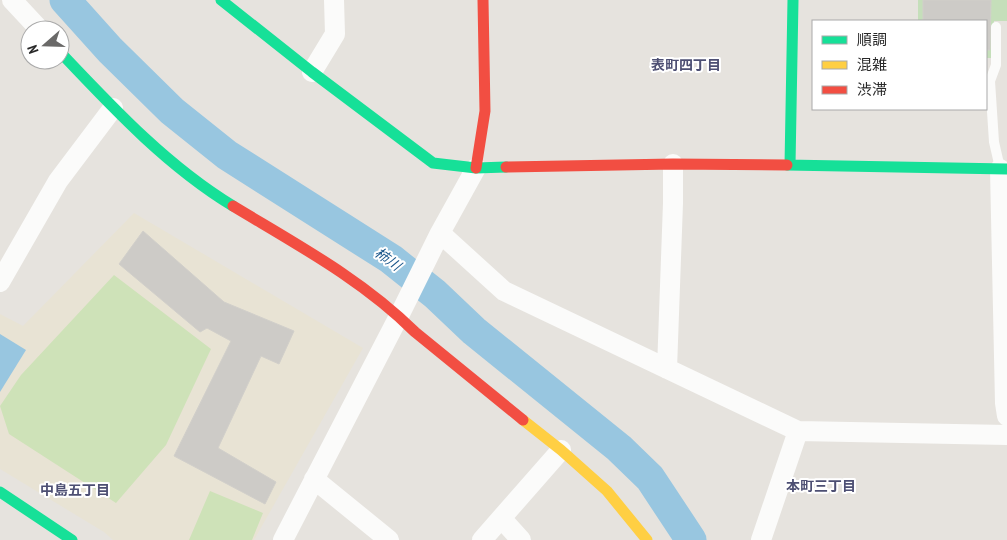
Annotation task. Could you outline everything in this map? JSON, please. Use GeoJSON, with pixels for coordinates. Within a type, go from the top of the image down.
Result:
{"type":"FeatureCollection","features":[{"type":"Feature","properties":{"kind":"street"},"geometry":{"type":"LineString","coordinates":[[12,0],[31,20]]}},
{"type":"Feature","properties":{"kind":"street"},"geometry":{"type":"LineString","coordinates":[[222,0],[312,72],[433,163],[476,168],[673,164],[1004,169],[1005,403],[1007,416]]}},
{"type":"Feature","properties":{"kind":"street"},"geometry":{"type":"LineString","coordinates":[[312,72],[335,34],[334,0]]}},
{"type":"Feature","properties":{"kind":"street"},"geometry":{"type":"LineString","coordinates":[[282,540],[440,233],[476,168],[485,111],[483,0]]}},
{"type":"Feature","properties":{"kind":"street"},"geometry":{"type":"LineString","coordinates":[[790,165],[794,0]]}},
{"type":"Feature","properties":{"kind":"street"},"geometry":{"type":"LineString","coordinates":[[70,63],[113,108],[188,175],[218,197],[336,270],[403,308],[415,332],[561,450],[607,491],[646,540]]}},
{"type":"Feature","properties":{"kind":"street"},"geometry":{"type":"LineString","coordinates":[[0,282],[58,181],[113,108]]}},
{"type":"Feature","properties":{"kind":"street"},"geometry":{"type":"LineString","coordinates":[[667,369],[673,164]]}},
{"type":"Feature","properties":{"kind":"street"},"geometry":{"type":"LineString","coordinates":[[440,233],[504,291],[798,431],[1007,435]]}},
{"type":"Feature","properties":{"kind":"street"},"geometry":{"type":"LineString","coordinates":[[761,540],[798,431]]}},
{"type":"Feature","properties":{"kind":"street"},"geometry":{"type":"LineString","coordinates":[[482,540],[561,450]]}},
{"type":"Feature","properties":{"kind":"street"},"geometry":{"type":"LineString","coordinates":[[314,479],[389,540]]}},
{"type":"Feature","properties":{"kind":"street"},"geometry":{"type":"LineString","coordinates":[[0,492],[72,540]]}},
{"type":"Feature","properties":{"kind":"street"},"geometry":{"type":"LineString","coordinates":[[502,519],[520,540]]}},
{"type":"Feature","properties":{"kind":"lane"},"geometry":{"type":"LineString","coordinates":[[996,28],[996,65],[990,81],[994,142],[1004,169]]}},
{"type":"Feature","properties":{"kind":"shaded area"},"geometry":{"type":"Polygon","coordinates":[[[134,213],[363,348],[254,540],[113,540],[104,532],[0,469],[0,314],[23,326],[134,213]]]}},
{"type":"Feature","properties":{"kind":"green space"},"geometry":{"type":"Polygon","coordinates":[[[918,0],[1007,0],[1007,21],[994,21],[994,58],[987,58],[987,20],[918,20],[918,0]]]}},
{"type":"Feature","properties":{"kind":"green space"},"geometry":{"type":"Polygon","coordinates":[[[114,275],[211,349],[166,445],[116,503],[9,434],[0,406],[21,375],[114,275]]]}},
{"type":"Feature","properties":{"kind":"green space"},"geometry":{"type":"Polygon","coordinates":[[[210,491],[263,513],[252,540],[189,540],[210,491]]]}},
{"type":"Feature","properties":{"kind":"water"},"geometry":{"type":"Polygon","coordinates":[[[0,334],[26,350],[0,392],[0,334]]]}},
{"type":"Feature","properties":{"kind":"building"},"geometry":{"type":"Polygon","coordinates":[[[923,0],[991,0],[990,50],[987,50],[987,20],[923,20],[923,0]]]}},
{"type":"Feature","properties":{"kind":"building"},"geometry":{"type":"Polygon","coordinates":[[[143,231],[224,302],[294,331],[279,364],[261,356],[218,448],[276,482],[265,504],[174,456],[231,341],[207,328],[200,332],[119,264],[143,231]]]}},
{"type":"Feature","properties":{"kind":"waterway","name":"柿川"},"geometry":{"type":"LineString","coordinates":[[65,0],[110,50],[172,111],[227,155],[391,259],[435,294],[474,331],[619,448],[650,478],[691,540]]}},
{"type":"Feature","properties":{"kind":"traffic: fast"},"geometry":{"type":"LineString","coordinates":[[221,0],[312,72],[433,163],[476,168],[506,167]]}},
{"type":"Feature","properties":{"kind":"traffic: fast"},"geometry":{"type":"LineString","coordinates":[[790,165],[793,0]]}},
{"type":"Feature","properties":{"kind":"traffic: fast"},"geometry":{"type":"LineString","coordinates":[[70,62],[121,115],[163,154],[186,173],[233,206]]}},
{"type":"Feature","properties":{"kind":"traffic: fast"},"geometry":{"type":"LineString","coordinates":[[787,165],[1007,169]]}},
{"type":"Feature","properties":{"kind":"traffic: fast"},"geometry":{"type":"LineString","coordinates":[[0,492],[72,540]]}},
{"type":"Feature","properties":{"kind":"traffic: slow"},"geometry":{"type":"LineString","coordinates":[[523,420],[561,450],[607,491],[647,540]]}},
{"type":"Feature","properties":{"kind":"traffic: jam"},"geometry":{"type":"LineString","coordinates":[[476,168],[485,111],[483,0]]}},
{"type":"Feature","properties":{"kind":"traffic: jam"},"geometry":{"type":"LineString","coordinates":[[506,167],[673,164],[787,165]]}},
{"type":"Feature","properties":{"kind":"traffic: jam"},"geometry":{"type":"LineString","coordinates":[[233,206],[351,279],[395,313],[415,332],[523,420]]}},
{"type":"Feature","properties":{"kind":"district","name":"表町四丁目"},"geometry":{"type":"Point","coordinates":[686,65]}},
{"type":"Feature","properties":{"kind":"district","name":"本町三丁目"},"geometry":{"type":"Point","coordinates":[821,486]}},
{"type":"Feature","properties":{"kind":"district","name":"中島五丁目"},"geometry":{"type":"Point","coordinates":[75,490]}}]}
